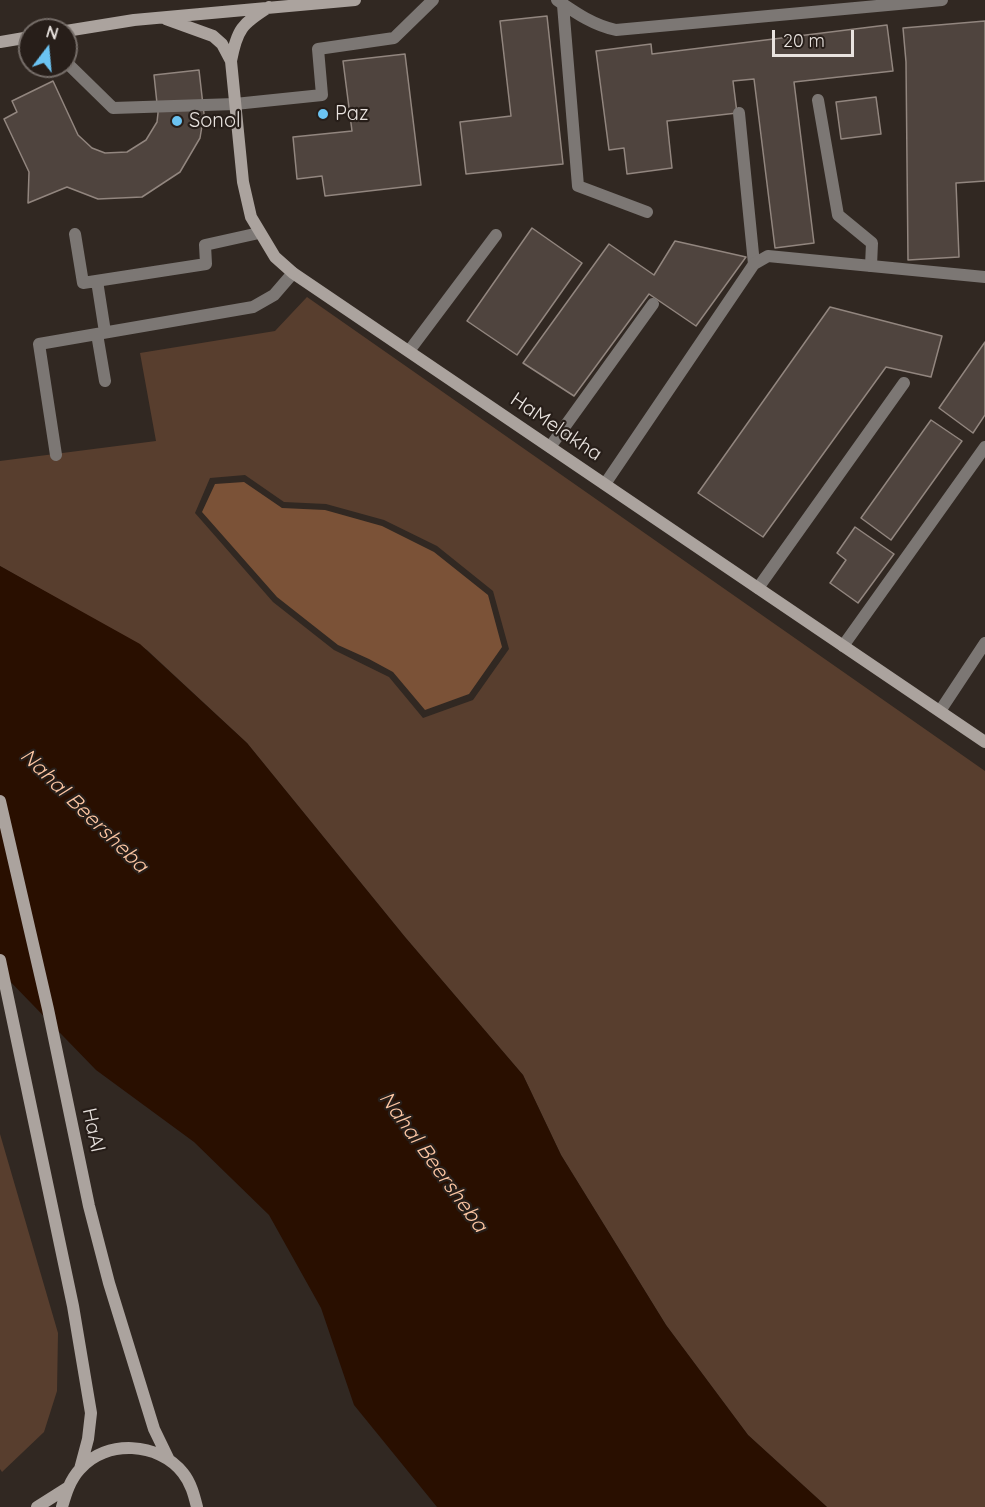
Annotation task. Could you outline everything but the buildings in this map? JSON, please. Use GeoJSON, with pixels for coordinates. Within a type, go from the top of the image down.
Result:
{"type":"FeatureCollection","features":[{"type":"Feature","properties":{"kind":"street"},"geometry":{"type":"LineString","coordinates":[[78,29],[162,18],[355,0]]}},
{"type":"Feature","properties":{"kind":"street"},"geometry":{"type":"LineString","coordinates":[[78,74],[113,108],[236,104],[322,95],[318,49],[394,38],[433,0]]}},
{"type":"Feature","properties":{"kind":"street"},"geometry":{"type":"LineString","coordinates":[[560,2],[600,27],[616,30],[942,0]]}},
{"type":"Feature","properties":{"kind":"street"},"geometry":{"type":"LineString","coordinates":[[560,2],[578,186],[647,212]]}},
{"type":"Feature","properties":{"kind":"street","name":"HaMelakha"},"geometry":{"type":"LineString","coordinates":[[269,8],[247,21],[234,44],[231,61],[243,182],[251,217],[275,257],[293,273],[985,742]]}},
{"type":"Feature","properties":{"kind":"street","name":"HaMelakha"},"geometry":{"type":"LineString","coordinates":[[162,18],[213,36],[222,44],[231,61]]}},
{"type":"Feature","properties":{"kind":"street"},"geometry":{"type":"LineString","coordinates":[[0,42],[18,39]]}},
{"type":"Feature","properties":{"kind":"street"},"geometry":{"type":"LineString","coordinates":[[819,100],[838,215],[872,243],[871,266]]}},
{"type":"Feature","properties":{"kind":"street"},"geometry":{"type":"LineString","coordinates":[[739,113],[754,264]]}},
{"type":"Feature","properties":{"kind":"street"},"geometry":{"type":"LineString","coordinates":[[75,234],[83,283],[206,264],[205,245],[259,233]]}},
{"type":"Feature","properties":{"kind":"street"},"geometry":{"type":"LineString","coordinates":[[409,351],[496,235]]}},
{"type":"Feature","properties":{"kind":"street"},"geometry":{"type":"LineString","coordinates":[[605,484],[754,264],[768,256],[985,277]]}},
{"type":"Feature","properties":{"kind":"street"},"geometry":{"type":"LineString","coordinates":[[56,454],[39,344],[253,307],[274,295],[293,273]]}},
{"type":"Feature","properties":{"kind":"street"},"geometry":{"type":"LineString","coordinates":[[97,281],[105,381]]}},
{"type":"Feature","properties":{"kind":"street"},"geometry":{"type":"LineString","coordinates":[[550,447],[653,304]]}},
{"type":"Feature","properties":{"kind":"street"},"geometry":{"type":"LineString","coordinates":[[758,588],[904,382]]}},
{"type":"Feature","properties":{"kind":"street"},"geometry":{"type":"LineString","coordinates":[[843,646],[985,447]]}},
{"type":"Feature","properties":{"kind":"street"},"geometry":{"type":"LineString","coordinates":[[940,711],[985,643]]}},
{"type":"Feature","properties":{"kind":"street","name":"HaAl"},"geometry":{"type":"LineString","coordinates":[[0,801],[108,1283],[153,1429],[169,1460]]}},
{"type":"Feature","properties":{"kind":"street"},"geometry":{"type":"LineString","coordinates":[[0,960],[74,1306],[91,1413],[88,1439],[80,1469]]}},
{"type":"Feature","properties":{"kind":"street"},"geometry":{"type":"LineString","coordinates":[[62,1507],[67,1488],[80,1469],[95,1457],[114,1449],[133,1448],[152,1451],[169,1460],[183,1473],[192,1489],[197,1507]]}},
{"type":"Feature","properties":{"kind":"street"},"geometry":{"type":"LineString","coordinates":[[37,1507],[67,1488]]}},
{"type":"Feature","properties":{"kind":"shaded area"},"geometry":{"type":"Polygon","coordinates":[[[307,297],[985,771],[985,1507],[827,1507],[748,1435],[666,1325],[561,1155],[523,1075],[405,937],[247,743],[147,650],[0,566],[0,461],[156,441],[140,353],[275,331],[307,297]],[[245,475],[210,478],[195,513],[273,602],[334,650],[389,677],[423,718],[473,700],[509,649],[493,591],[437,546],[384,520],[326,504],[284,502],[245,475]]]}},
{"type":"Feature","properties":{"kind":"shaded area"},"geometry":{"type":"Polygon","coordinates":[[[244,482],[282,508],[325,510],[382,526],[434,552],[488,595],[502,647],[469,694],[425,710],[393,672],[338,645],[277,597],[202,512],[215,484],[244,482]]]}},
{"type":"Feature","properties":{"kind":"shaded area"},"geometry":{"type":"Polygon","coordinates":[[[0,1134],[58,1333],[57,1391],[44,1432],[2,1472],[0,1469],[0,1134]]]}},
{"type":"Feature","properties":{"kind":"water","name":"Nahal Beersheba"},"geometry":{"type":"Polygon","coordinates":[[[0,566],[140,644],[247,743],[405,937],[523,1075],[561,1155],[666,1325],[748,1435],[827,1507],[437,1507],[354,1405],[321,1308],[269,1215],[194,1142],[96,1070],[0,971],[0,566]]]}},
{"type":"Feature","properties":{"kind":"place","name":"Paz"},"geometry":{"type":"Point","coordinates":[323,114]}},
{"type":"Feature","properties":{"kind":"place","name":"Sonol"},"geometry":{"type":"Point","coordinates":[177,121]}}]}
